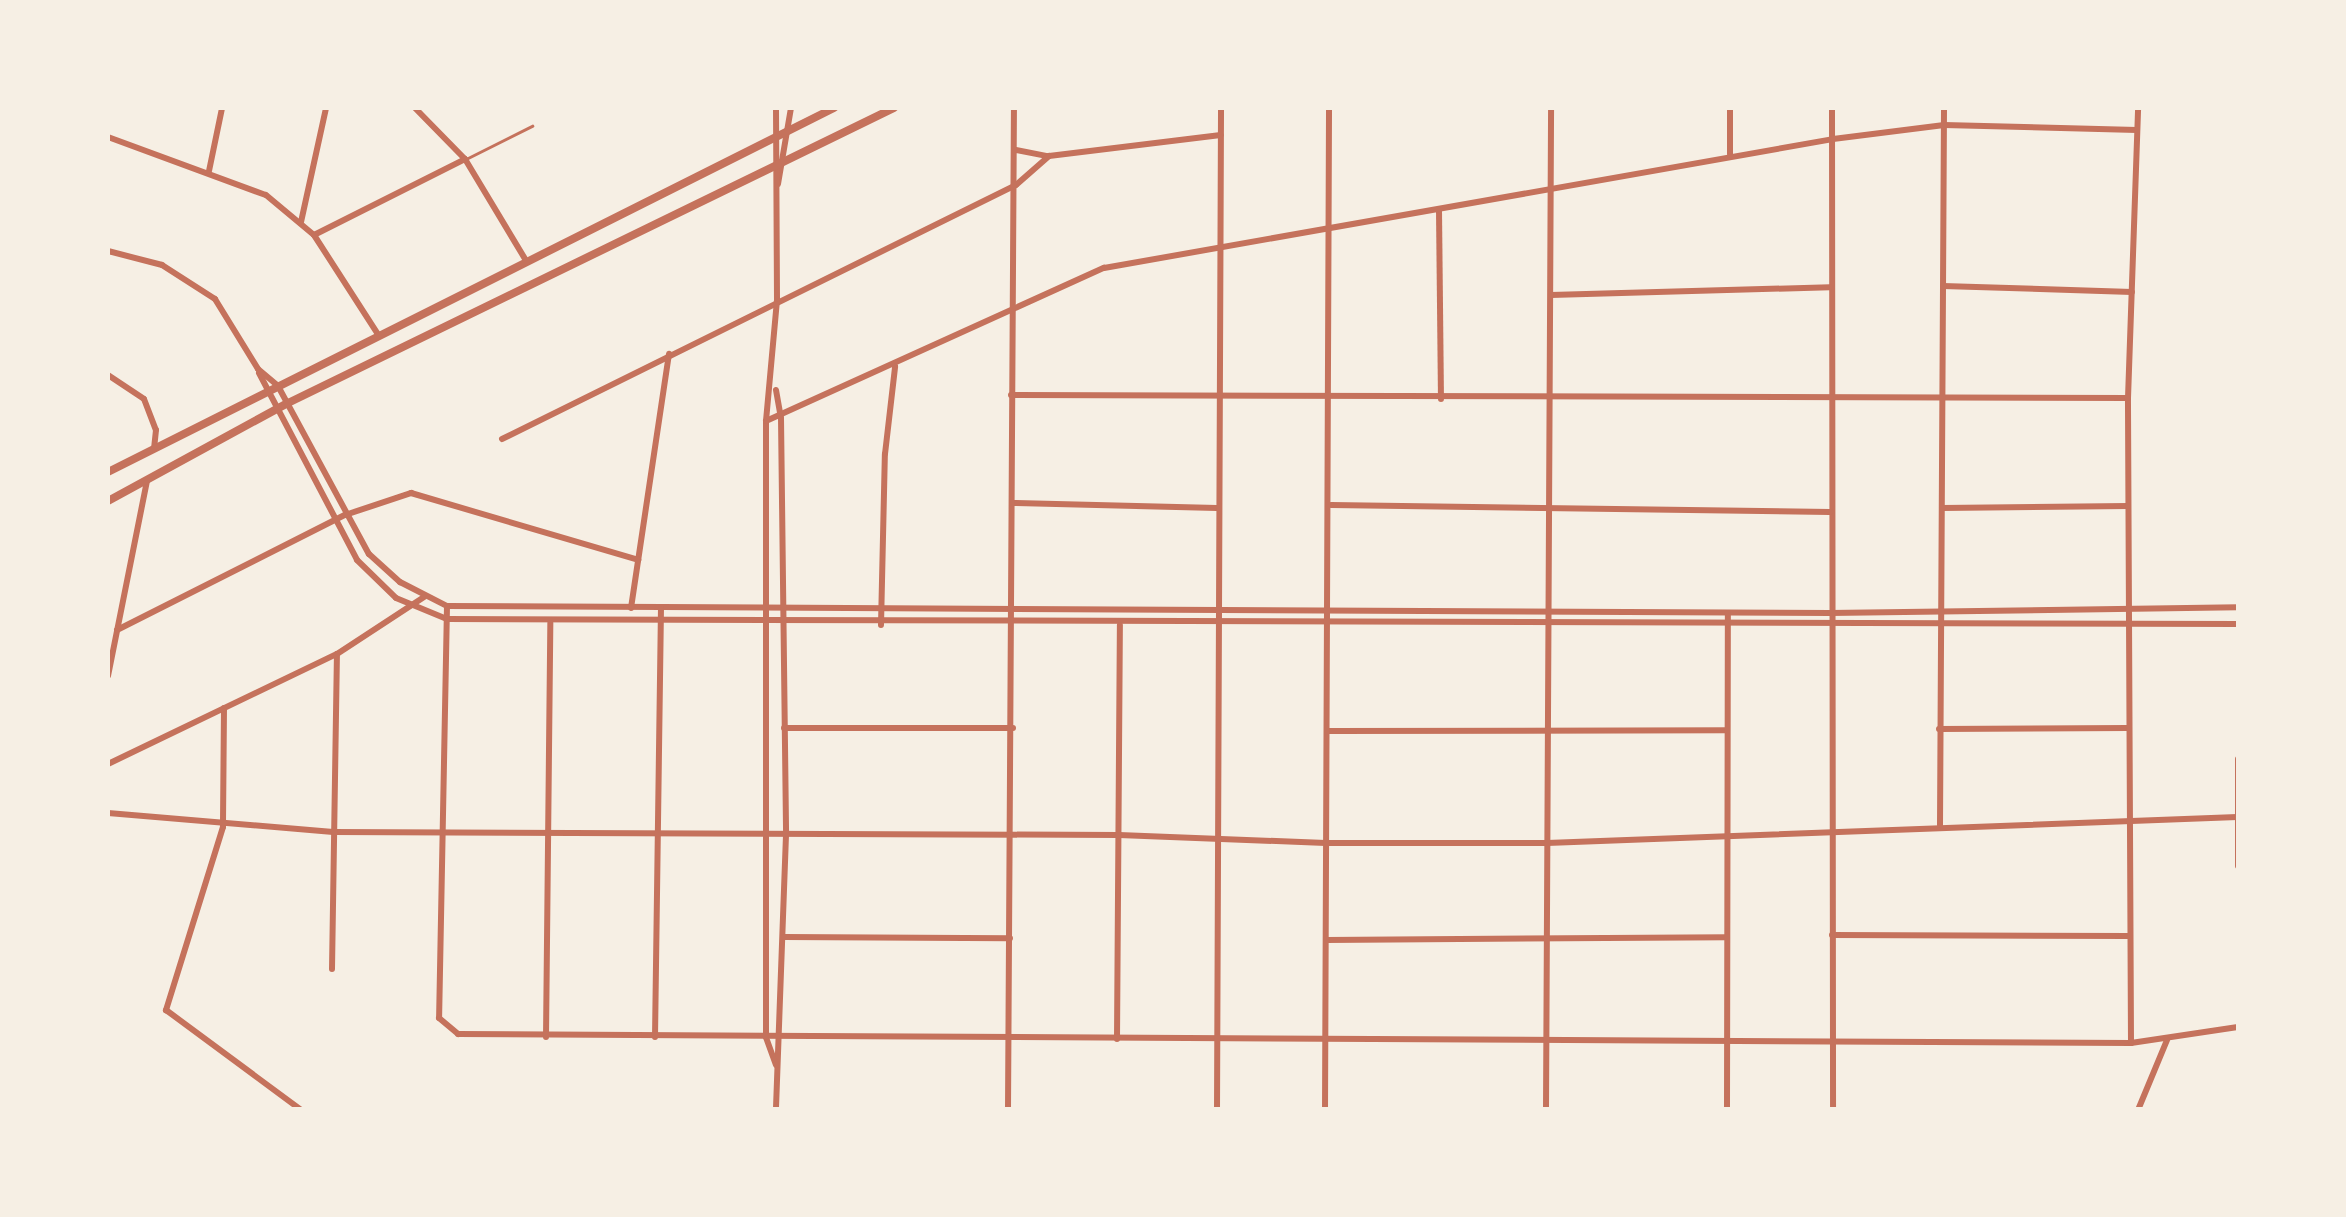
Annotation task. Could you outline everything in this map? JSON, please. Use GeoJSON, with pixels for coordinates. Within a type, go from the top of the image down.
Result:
{"type":"FeatureCollection","features":[{"type":"Feature","properties":{"kind":"street"},"geometry":{"type":"LineString","coordinates":[[208,170],[222,108]]}},
{"type":"Feature","properties":{"kind":"street"},"geometry":{"type":"LineString","coordinates":[[301,222],[326,108]]}},
{"type":"Feature","properties":{"kind":"street"},"geometry":{"type":"LineString","coordinates":[[415,108],[466,160],[528,262]]}},
{"type":"Feature","properties":{"kind":"street"},"geometry":{"type":"LineString","coordinates":[[776,108],[772,168],[777,186],[777,299],[774,384],[766,421],[770,834],[766,1037],[776,1065]]}},
{"type":"Feature","properties":{"kind":"street"},"geometry":{"type":"LineString","coordinates":[[777,186],[786,162],[791,108]]}},
{"type":"Feature","properties":{"kind":"street"},"geometry":{"type":"LineString","coordinates":[[108,472],[834,108]]}},
{"type":"Feature","properties":{"kind":"street"},"geometry":{"type":"LineString","coordinates":[[108,501],[288,403],[894,108]]}},
{"type":"Feature","properties":{"kind":"street"},"geometry":{"type":"LineString","coordinates":[[1008,1110],[1014,625],[1014,108]]}},
{"type":"Feature","properties":{"kind":"street"},"geometry":{"type":"LineString","coordinates":[[1217,1110],[1221,108]]}},
{"type":"Feature","properties":{"kind":"street"},"geometry":{"type":"LineString","coordinates":[[1326,1110],[1331,623],[1328,230],[1332,108]]}},
{"type":"Feature","properties":{"kind":"street"},"geometry":{"type":"LineString","coordinates":[[1546,1110],[1551,108]]}},
{"type":"Feature","properties":{"kind":"street"},"geometry":{"type":"LineString","coordinates":[[1730,108],[1730,154]]}},
{"type":"Feature","properties":{"kind":"street"},"geometry":{"type":"LineString","coordinates":[[1832,108],[1833,1110]]}},
{"type":"Feature","properties":{"kind":"street"},"geometry":{"type":"LineString","coordinates":[[1940,825],[1944,108]]}},
{"type":"Feature","properties":{"kind":"street"},"geometry":{"type":"LineString","coordinates":[[2131,1044],[2128,398],[2138,108]]}},
{"type":"Feature","properties":{"kind":"street"},"geometry":{"type":"LineString","coordinates":[[766,421],[782,418],[895,367],[1104,268],[1551,190],[1730,154],[1833,139],[1944,125],[2137,130]]}},
{"type":"Feature","properties":{"kind":"street"},"geometry":{"type":"LineString","coordinates":[[1015,150],[1049,156],[1221,134]]}},
{"type":"Feature","properties":{"kind":"street"},"geometry":{"type":"LineString","coordinates":[[108,137],[208,170],[266,195],[314,235],[379,336]]}},
{"type":"Feature","properties":{"kind":"street"},"geometry":{"type":"LineString","coordinates":[[502,439],[777,299],[1016,185],[1049,156]]}},
{"type":"Feature","properties":{"kind":"street"},"geometry":{"type":"LineString","coordinates":[[314,235],[466,160]]}},
{"type":"Feature","properties":{"kind":"street"},"geometry":{"type":"LineString","coordinates":[[1439,210],[1441,399]]}},
{"type":"Feature","properties":{"kind":"street"},"geometry":{"type":"LineString","coordinates":[[108,251],[188,278],[236,324],[266,392],[356,560],[412,608],[447,618],[550,623],[1014,625],[2238,624]]}},
{"type":"Feature","properties":{"kind":"street"},"geometry":{"type":"LineString","coordinates":[[1943,286],[2132,292]]}},
{"type":"Feature","properties":{"kind":"street"},"geometry":{"type":"LineString","coordinates":[[1550,294],[1830,287]]}},
{"type":"Feature","properties":{"kind":"street"},"geometry":{"type":"LineString","coordinates":[[630,608],[669,353]]}},
{"type":"Feature","properties":{"kind":"street"},"geometry":{"type":"LineString","coordinates":[[881,624],[885,454],[895,367]]}},
{"type":"Feature","properties":{"kind":"street"},"geometry":{"type":"LineString","coordinates":[[258,368],[278,386],[368,554],[424,597],[447,606],[1728,613],[2238,608]]}},
{"type":"Feature","properties":{"kind":"street"},"geometry":{"type":"LineString","coordinates":[[108,375],[144,398],[156,430],[154,448]]}},
{"type":"Feature","properties":{"kind":"street"},"geometry":{"type":"LineString","coordinates":[[774,384],[782,418],[786,835],[782,1037],[776,1065],[776,1110]]}},
{"type":"Feature","properties":{"kind":"street"},"geometry":{"type":"LineString","coordinates":[[1011,395],[1330,396],[1550,402],[2128,398]]}},
{"type":"Feature","properties":{"kind":"street"},"geometry":{"type":"LineString","coordinates":[[108,676],[147,481]]}},
{"type":"Feature","properties":{"kind":"street"},"geometry":{"type":"LineString","coordinates":[[117,630],[332,521],[411,492],[638,560]]}},
{"type":"Feature","properties":{"kind":"street"},"geometry":{"type":"LineString","coordinates":[[1013,503],[1217,508]]}},
{"type":"Feature","properties":{"kind":"street"},"geometry":{"type":"LineString","coordinates":[[1331,505],[1830,512]]}},
{"type":"Feature","properties":{"kind":"street"},"geometry":{"type":"LineString","coordinates":[[1942,508],[2128,506]]}},
{"type":"Feature","properties":{"kind":"street"},"geometry":{"type":"LineString","coordinates":[[108,764],[336,654],[424,597]]}},
{"type":"Feature","properties":{"kind":"street"},"geometry":{"type":"LineString","coordinates":[[447,606],[439,833],[439,1018],[447,1030],[546,1037],[2131,1044],[2238,1027]]}},
{"type":"Feature","properties":{"kind":"street"},"geometry":{"type":"LineString","coordinates":[[655,1037],[661,609]]}},
{"type":"Feature","properties":{"kind":"street"},"geometry":{"type":"LineString","coordinates":[[1727,1110],[1728,613]]}},
{"type":"Feature","properties":{"kind":"street"},"geometry":{"type":"LineString","coordinates":[[546,1037],[550,623]]}},
{"type":"Feature","properties":{"kind":"street"},"geometry":{"type":"LineString","coordinates":[[1117,1039],[1120,625]]}},
{"type":"Feature","properties":{"kind":"street"},"geometry":{"type":"LineString","coordinates":[[332,969],[336,654]]}},
{"type":"Feature","properties":{"kind":"street"},"geometry":{"type":"LineString","coordinates":[[224,708],[223,826],[166,1010],[301,1110]]}},
{"type":"Feature","properties":{"kind":"street"},"geometry":{"type":"LineString","coordinates":[[784,728],[1013,728]]}},
{"type":"Feature","properties":{"kind":"street"},"geometry":{"type":"LineString","coordinates":[[1939,729],[2128,728]]}},
{"type":"Feature","properties":{"kind":"street"},"geometry":{"type":"LineString","coordinates":[[1328,731],[1727,730]]}},
{"type":"Feature","properties":{"kind":"street"},"geometry":{"type":"LineString","coordinates":[[2238,759],[2238,866]]}},
{"type":"Feature","properties":{"kind":"street"},"geometry":{"type":"LineString","coordinates":[[108,813],[223,826],[333,832],[1118,835],[1326,843],[1547,844],[1940,825],[2238,817]]}},
{"type":"Feature","properties":{"kind":"street"},"geometry":{"type":"LineString","coordinates":[[1832,935],[2130,936]]}},
{"type":"Feature","properties":{"kind":"street"},"geometry":{"type":"LineString","coordinates":[[784,937],[1010,938]]}},
{"type":"Feature","properties":{"kind":"street"},"geometry":{"type":"LineString","coordinates":[[1326,940],[1727,937]]}},
{"type":"Feature","properties":{"kind":"street"},"geometry":{"type":"LineString","coordinates":[[2138,1110],[2167,1040]]}},
{"type":"Feature","properties":{"kind":"lane"},"geometry":{"type":"LineString","coordinates":[[466,160],[532,126]]}}]}
